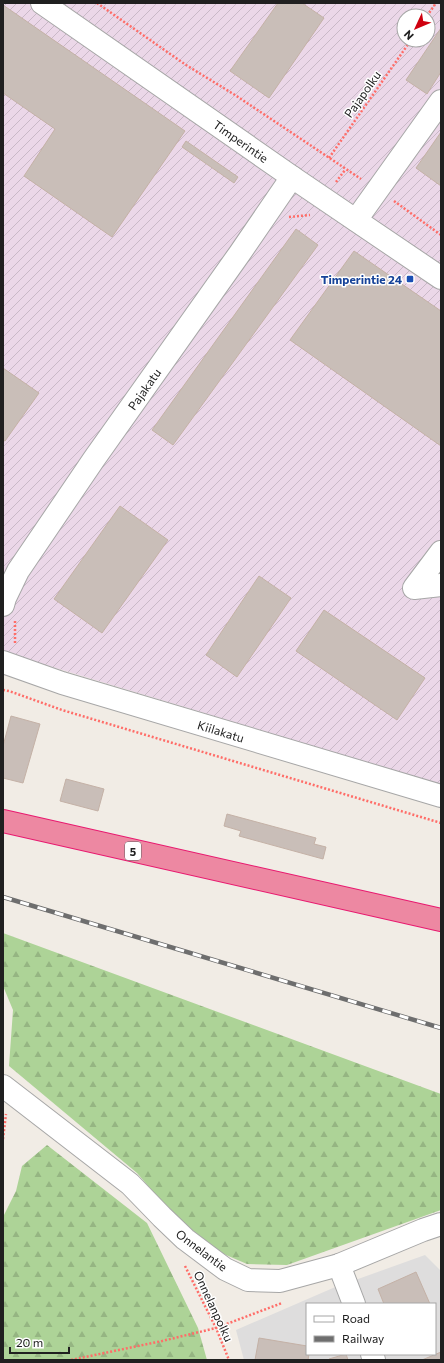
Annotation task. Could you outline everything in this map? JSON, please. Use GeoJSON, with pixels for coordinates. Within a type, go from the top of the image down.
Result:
{"type":"FeatureCollection","features":[{"type":"Feature","properties":{"kind":"highway","name":"5"},"geometry":{"type":"LineString","coordinates":[[3,822],[441,920]]}},
{"type":"Feature","properties":{"kind":"street","name":"Timperintie"},"geometry":{"type":"LineString","coordinates":[[52,6],[292,177],[441,278]]}},
{"type":"Feature","properties":{"kind":"street"},"geometry":{"type":"LineString","coordinates":[[356,220],[441,101]]}},
{"type":"Feature","properties":{"kind":"street","name":"Pajakatu"},"geometry":{"type":"LineString","coordinates":[[9,611],[5,598],[18,571],[94,459],[292,177]]}},
{"type":"Feature","properties":{"kind":"street"},"geometry":{"type":"LineString","coordinates":[[441,552],[414,588],[441,585]]}},
{"type":"Feature","properties":{"kind":"street","name":"Kiilakatu"},"geometry":{"type":"LineString","coordinates":[[9,664],[70,685],[441,796]]}},
{"type":"Feature","properties":{"kind":"street","name":"Onnelantie"},"geometry":{"type":"LineString","coordinates":[[3,1086],[130,1184],[185,1239],[225,1269],[248,1280],[280,1281],[339,1265],[441,1224]]}},
{"type":"Feature","properties":{"kind":"street"},"geometry":{"type":"LineString","coordinates":[[339,1265],[354,1303]]}},
{"type":"Feature","properties":{"kind":"path","name":"Pajapolku"},"geometry":{"type":"LineString","coordinates":[[97,3],[186,65],[329,158],[405,48]]}},
{"type":"Feature","properties":{"kind":"path"},"geometry":{"type":"LineString","coordinates":[[287,218],[313,215],[345,170]]}},
{"type":"Feature","properties":{"kind":"path"},"geometry":{"type":"LineString","coordinates":[[9,611],[9,691]]}},
{"type":"Feature","properties":{"kind":"path"},"geometry":{"type":"LineString","coordinates":[[3,690],[62,710],[441,822]]}},
{"type":"Feature","properties":{"kind":"path","name":"Onnelanpolku"},"geometry":{"type":"LineString","coordinates":[[182,1259],[216,1328],[229,1360]]}},
{"type":"Feature","properties":{"kind":"path"},"geometry":{"type":"LineString","coordinates":[[71,1360],[216,1328]]}},
{"type":"Feature","properties":{"kind":"shaded area"},"geometry":{"type":"Polygon","coordinates":[[[3,3],[441,3],[441,785],[3,652],[3,3]]]}},
{"type":"Feature","properties":{"kind":"shaded area"},"geometry":{"type":"Polygon","coordinates":[[[425,1255],[441,1271],[441,1360],[244,1360],[236,1330],[333,1288],[425,1255]]]}},
{"type":"Feature","properties":{"kind":"green space"},"geometry":{"type":"Polygon","coordinates":[[[3,933],[441,1094],[441,1210],[287,1265],[247,1264],[219,1252],[174,1216],[137,1173],[9,1066],[13,1010],[3,986],[3,933]]]}},
{"type":"Feature","properties":{"kind":"green space"},"geometry":{"type":"Polygon","coordinates":[[[47,1145],[147,1223],[198,1328],[207,1360],[3,1360],[3,1217],[16,1191],[22,1166],[47,1145]]]}},
{"type":"Feature","properties":{"kind":"building"},"geometry":{"type":"Polygon","coordinates":[[[278,3],[302,3],[324,18],[269,98],[230,71],[278,3]]]}},
{"type":"Feature","properties":{"kind":"building"},"geometry":{"type":"Polygon","coordinates":[[[3,5],[185,131],[112,237],[24,176],[55,129],[3,93],[3,5]]]}},
{"type":"Feature","properties":{"kind":"building"},"geometry":{"type":"Polygon","coordinates":[[[441,28],[441,72],[427,94],[406,80],[428,48],[436,48],[436,35],[441,28]]]}},
{"type":"Feature","properties":{"kind":"building"},"geometry":{"type":"Polygon","coordinates":[[[441,132],[441,186],[416,168],[441,132]]]}},
{"type":"Feature","properties":{"kind":"building"},"geometry":{"type":"Polygon","coordinates":[[[186,141],[238,177],[234,183],[182,147],[186,141]]]}},
{"type":"Feature","properties":{"kind":"building"},"geometry":{"type":"Polygon","coordinates":[[[296,229],[318,245],[173,445],[152,430],[296,229]]]}},
{"type":"Feature","properties":{"kind":"building"},"geometry":{"type":"Polygon","coordinates":[[[354,251],[441,311],[441,446],[290,340],[354,251]]]}},
{"type":"Feature","properties":{"kind":"building"},"geometry":{"type":"Polygon","coordinates":[[[3,368],[39,393],[5,441],[3,440],[3,368]]]}},
{"type":"Feature","properties":{"kind":"building"},"geometry":{"type":"Polygon","coordinates":[[[120,506],[168,540],[102,633],[54,599],[120,506]]]}},
{"type":"Feature","properties":{"kind":"building"},"geometry":{"type":"Polygon","coordinates":[[[259,576],[291,598],[237,677],[206,655],[259,576]]]}},
{"type":"Feature","properties":{"kind":"building"},"geometry":{"type":"Polygon","coordinates":[[[324,610],[425,678],[397,720],[296,651],[324,610]]]}},
{"type":"Feature","properties":{"kind":"building"},"geometry":{"type":"Polygon","coordinates":[[[11,716],[40,724],[23,783],[3,778],[3,746],[11,716]]]}},
{"type":"Feature","properties":{"kind":"building"},"geometry":{"type":"Polygon","coordinates":[[[66,779],[104,789],[98,811],[60,801],[66,779]]]}},
{"type":"Feature","properties":{"kind":"building"},"geometry":{"type":"Polygon","coordinates":[[[227,814],[316,838],[314,844],[326,847],[323,859],[239,836],[241,831],[224,826],[227,814]]]}},
{"type":"Feature","properties":{"kind":"building"},"geometry":{"type":"Polygon","coordinates":[[[416,1272],[430,1303],[384,1303],[378,1289],[416,1272]]]}},
{"type":"Feature","properties":{"kind":"building"},"geometry":{"type":"Polygon","coordinates":[[[259,1338],[306,1346],[306,1355],[309,1355],[308,1360],[255,1360],[259,1338]]]}},
{"type":"Feature","properties":{"kind":"building"},"geometry":{"type":"Polygon","coordinates":[[[441,1352],[441,1360],[422,1360],[436,1355],[441,1352]]]}},
{"type":"Feature","properties":{"kind":"building"},"geometry":{"type":"Polygon","coordinates":[[[346,1355],[348,1360],[329,1360],[346,1355]]]}},
{"type":"Feature","properties":{"kind":"railway"},"geometry":{"type":"LineString","coordinates":[[3,897],[441,1028]]}},
{"type":"Feature","properties":{"kind":"place","name":"Timperintie 24"},"geometry":{"type":"Point","coordinates":[410,279]}}]}
